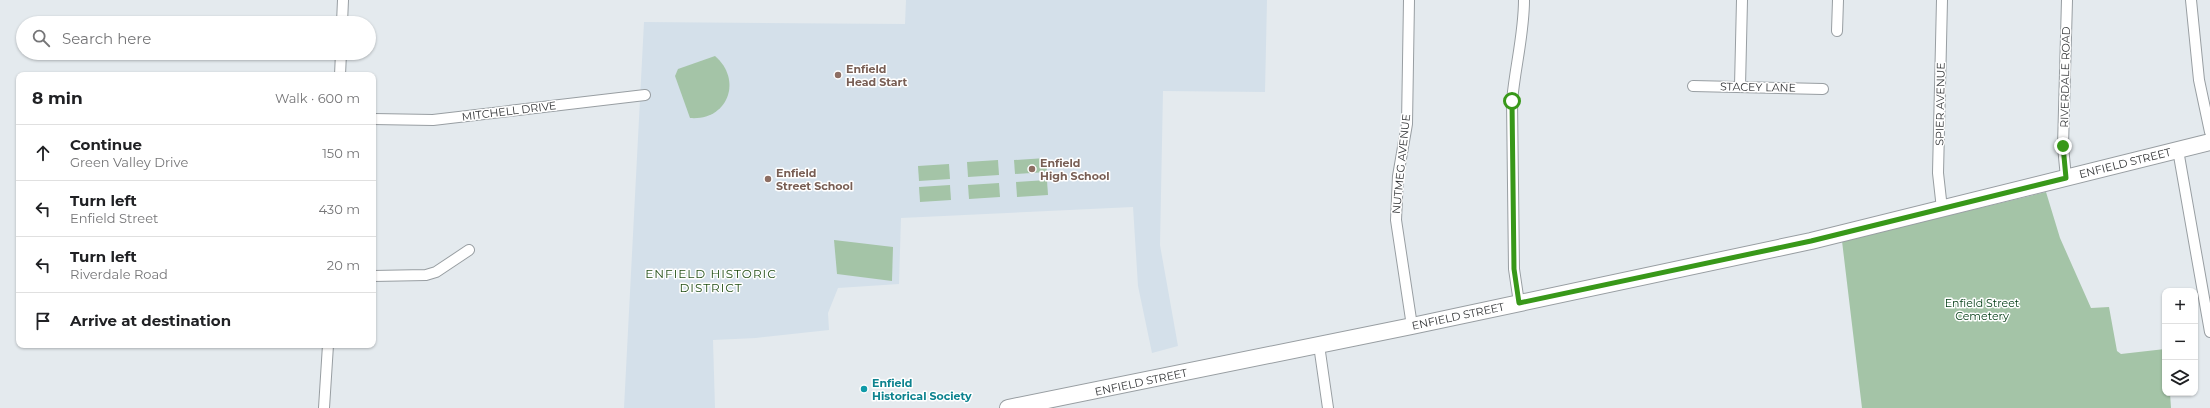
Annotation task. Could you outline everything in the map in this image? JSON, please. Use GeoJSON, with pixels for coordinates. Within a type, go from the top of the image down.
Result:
{"type":"FeatureCollection","features":[{"type":"Feature","properties":{"kind":"main road","name":"ENFIELD STREET"},"geometry":{"type":"LineString","coordinates":[[1008,408],[1412,326],[1811,241],[2210,142]]}},
{"type":"Feature","properties":{"kind":"street"},"geometry":{"type":"LineString","coordinates":[[342,16],[343,0]]}},
{"type":"Feature","properties":{"kind":"street","name":"NUTMEG AVENUE"},"geometry":{"type":"LineString","coordinates":[[1409,0],[1407,124],[1398,176],[1396,220],[1412,326]]}},
{"type":"Feature","properties":{"kind":"street"},"geometry":{"type":"LineString","coordinates":[[1519,303],[1514,269],[1512,101],[1514,76],[1523,24],[1524,0]]}},
{"type":"Feature","properties":{"kind":"street"},"geometry":{"type":"LineString","coordinates":[[1740,86],[1742,0]]}},
{"type":"Feature","properties":{"kind":"street"},"geometry":{"type":"LineString","coordinates":[[1837,31],[1838,0]]}},
{"type":"Feature","properties":{"kind":"street","name":"SPIER AVENUE"},"geometry":{"type":"LineString","coordinates":[[1942,0],[1938,173],[1942,208]]}},
{"type":"Feature","properties":{"kind":"street","name":"RIVERDALE ROAD"},"geometry":{"type":"LineString","coordinates":[[2066,178],[2063,146],[2067,0]]}},
{"type":"Feature","properties":{"kind":"street"},"geometry":{"type":"LineString","coordinates":[[2191,0],[2199,80],[2210,132]]}},
{"type":"Feature","properties":{"kind":"street"},"geometry":{"type":"LineString","coordinates":[[340,72],[341,60]]}},
{"type":"Feature","properties":{"kind":"street","name":"STACEY LANE"},"geometry":{"type":"LineString","coordinates":[[1693,86],[1823,88]]}},
{"type":"Feature","properties":{"kind":"street","name":"MITCHELL DRIVE"},"geometry":{"type":"LineString","coordinates":[[376,119],[433,120],[646,95]]}},
{"type":"Feature","properties":{"kind":"street"},"geometry":{"type":"LineString","coordinates":[[2178,150],[2210,332]]}},
{"type":"Feature","properties":{"kind":"street"},"geometry":{"type":"LineString","coordinates":[[376,276],[426,275],[436,272],[469,250]]}},
{"type":"Feature","properties":{"kind":"street"},"geometry":{"type":"LineString","coordinates":[[1319,345],[1328,408]]}},
{"type":"Feature","properties":{"kind":"street"},"geometry":{"type":"LineString","coordinates":[[324,408],[328,348]]}},
{"type":"Feature","properties":{"kind":"shaded area"},"geometry":{"type":"Polygon","coordinates":[[[906,0],[1267,0],[1265,92],[1163,91],[1160,245],[1178,346],[1152,353],[1138,286],[1133,207],[901,218],[899,284],[838,288],[828,313],[829,330],[756,338],[713,340],[715,408],[624,408],[644,22],[905,24],[906,0]]]}},
{"type":"Feature","properties":{"kind":"green space"},"geometry":{"type":"Polygon","coordinates":[[[715,56],[724,66],[728,76],[729,87],[727,97],[722,106],[714,113],[703,117],[690,118],[675,76],[678,69],[715,56]]]}},
{"type":"Feature","properties":{"kind":"green space"},"geometry":{"type":"Polygon","coordinates":[[[1046,158],[1047,172],[1015,174],[1014,160],[1046,158]]]}},
{"type":"Feature","properties":{"kind":"green space"},"geometry":{"type":"Polygon","coordinates":[[[998,160],[999,175],[968,177],[967,162],[998,160]]]}},
{"type":"Feature","properties":{"kind":"green space"},"geometry":{"type":"Polygon","coordinates":[[[949,164],[950,179],[919,181],[918,166],[949,164]]]}},
{"type":"Feature","properties":{"kind":"green space"},"geometry":{"type":"Polygon","coordinates":[[[1047,180],[1048,195],[1017,197],[1016,182],[1047,180]]]}},
{"type":"Feature","properties":{"kind":"green space"},"geometry":{"type":"Polygon","coordinates":[[[999,183],[1000,197],[969,199],[968,185],[999,183]]]}},
{"type":"Feature","properties":{"kind":"green space"},"geometry":{"type":"Polygon","coordinates":[[[950,185],[951,200],[920,202],[919,187],[950,185]]]}},
{"type":"Feature","properties":{"kind":"green space","name":"Enfield Street Cemetery"},"geometry":{"type":"Polygon","coordinates":[[[2046,192],[2060,238],[2091,308],[2109,307],[2117,351],[2121,354],[2162,349],[2162,396],[2170,396],[2171,408],[1862,408],[1842,241],[2046,192]]]}},
{"type":"Feature","properties":{"kind":"green space"},"geometry":{"type":"Polygon","coordinates":[[[834,240],[893,247],[892,281],[837,274],[834,240]]]}},
{"type":"Feature","properties":{"kind":"place","name":"Enfield Head Start"},"geometry":{"type":"Point","coordinates":[838,75]}},
{"type":"Feature","properties":{"kind":"place","name":"Enfield High School"},"geometry":{"type":"Point","coordinates":[1032,169]}},
{"type":"Feature","properties":{"kind":"place","name":"Enfield Street School"},"geometry":{"type":"Point","coordinates":[768,179]}},
{"type":"Feature","properties":{"kind":"place","name":"Enfield Historical Society"},"geometry":{"type":"Point","coordinates":[864,389]}},
{"type":"Feature","properties":{"kind":"district","name":"ENFIELD HISTORIC DISTRICT"},"geometry":{"type":"Point","coordinates":[711,281]}},
{"type":"Feature","properties":{"kind":"route"},"geometry":{"type":"LineString","coordinates":[[1512,101],[1512,210],[1514,269],[1519,303],[1811,241],[2066,178],[2063,146]]}}]}
